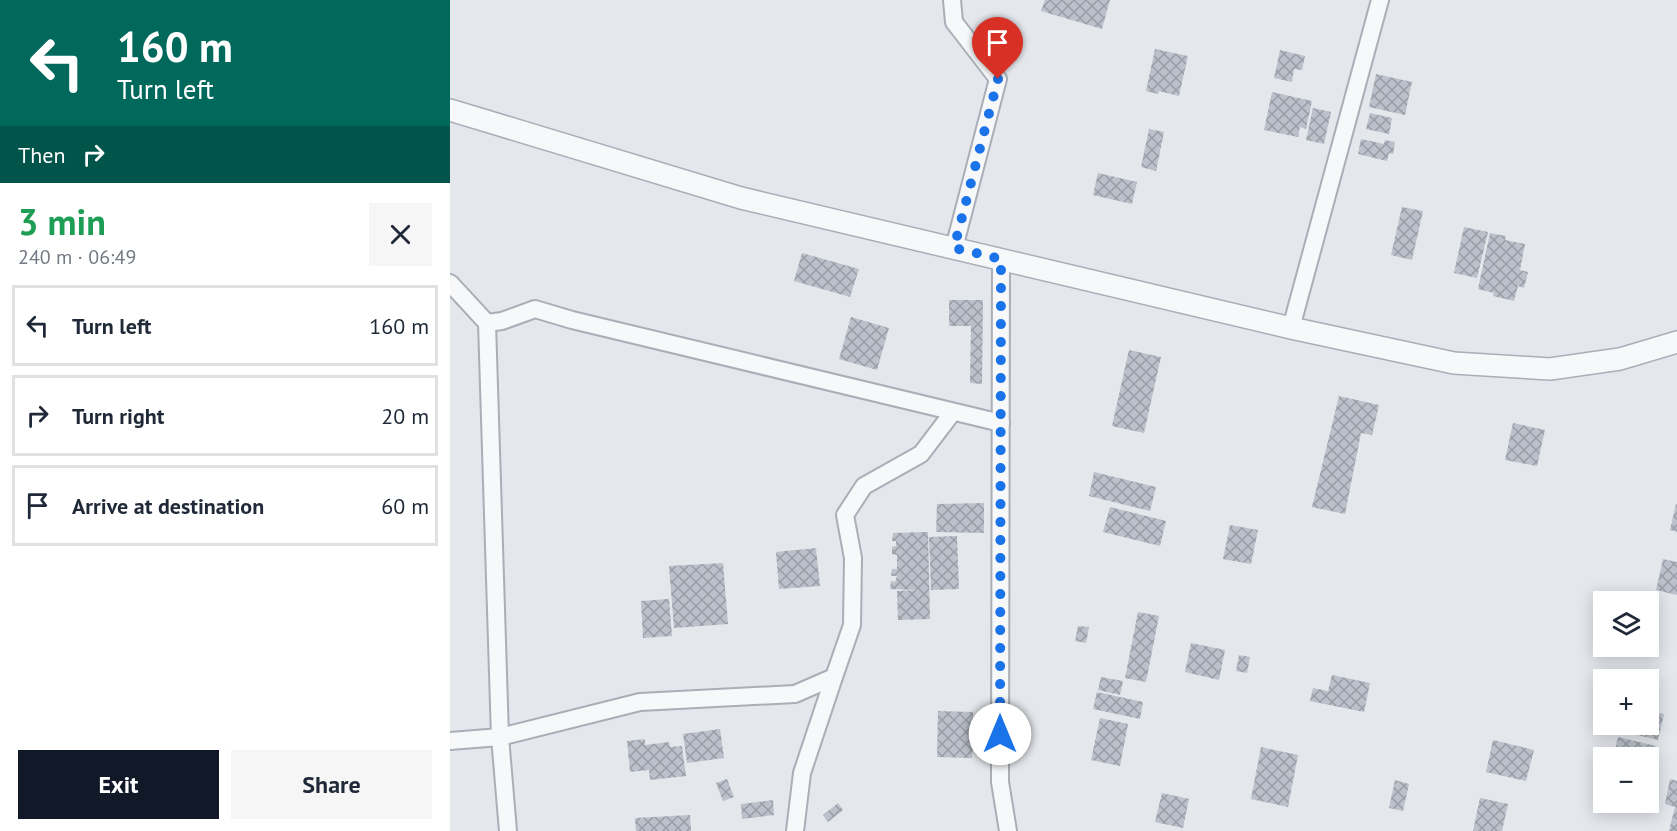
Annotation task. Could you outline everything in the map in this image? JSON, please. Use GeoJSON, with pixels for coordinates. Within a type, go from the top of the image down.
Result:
{"type":"FeatureCollection","features":[{"type":"Feature","properties":{"kind":"street"},"geometry":{"type":"LineString","coordinates":[[952,0],[954,22],[998,79],[954,248]]}},
{"type":"Feature","properties":{"kind":"street"},"geometry":{"type":"LineString","coordinates":[[1291,328],[1380,0]]}},
{"type":"Feature","properties":{"kind":"street"},"geometry":{"type":"LineString","coordinates":[[450,110],[741,198],[1291,328],[1454,363],[1550,369],[1620,358],[1677,342]]}},
{"type":"Feature","properties":{"kind":"street"},"geometry":{"type":"LineString","coordinates":[[1001,259],[1000,782],[1008,831]]}},
{"type":"Feature","properties":{"kind":"street"},"geometry":{"type":"LineString","coordinates":[[450,283],[486,323],[500,737],[508,831]]}},
{"type":"Feature","properties":{"kind":"street"},"geometry":{"type":"LineString","coordinates":[[486,323],[502,321],[535,309],[572,320],[1001,423]]}},
{"type":"Feature","properties":{"kind":"street"},"geometry":{"type":"LineString","coordinates":[[795,831],[802,773],[852,625],[853,558],[845,516],[864,486],[921,454],[952,411]]}},
{"type":"Feature","properties":{"kind":"street"},"geometry":{"type":"LineString","coordinates":[[450,741],[500,737],[640,702],[795,694],[834,677]]}},
{"type":"Feature","properties":{"kind":"building"},"geometry":{"type":"Polygon","coordinates":[[[1045,0],[1110,0],[1102,29],[1041,11],[1045,0]]]}},
{"type":"Feature","properties":{"kind":"building"},"geometry":{"type":"Polygon","coordinates":[[[1155,49],[1188,56],[1179,96],[1159,91],[1158,94],[1146,91],[1155,49]]]}},
{"type":"Feature","properties":{"kind":"building"},"geometry":{"type":"Polygon","coordinates":[[[1280,50],[1305,56],[1302,70],[1294,69],[1292,82],[1274,78],[1280,50]]]}},
{"type":"Feature","properties":{"kind":"building"},"geometry":{"type":"Polygon","coordinates":[[[1376,74],[1412,82],[1405,115],[1369,107],[1376,74]]]}},
{"type":"Feature","properties":{"kind":"building"},"geometry":{"type":"Polygon","coordinates":[[[1272,92],[1312,101],[1306,129],[1300,127],[1298,137],[1264,130],[1272,92]]]}},
{"type":"Feature","properties":{"kind":"building"},"geometry":{"type":"Polygon","coordinates":[[[1313,108],[1331,112],[1324,144],[1306,140],[1313,108]]]}},
{"type":"Feature","properties":{"kind":"building"},"geometry":{"type":"Polygon","coordinates":[[[1370,113],[1392,118],[1389,134],[1366,129],[1370,113]]]}},
{"type":"Feature","properties":{"kind":"building"},"geometry":{"type":"Polygon","coordinates":[[[1149,129],[1164,132],[1156,171],[1141,167],[1149,129]]]}},
{"type":"Feature","properties":{"kind":"building"},"geometry":{"type":"Polygon","coordinates":[[[1361,139],[1384,144],[1385,140],[1395,142],[1393,154],[1389,153],[1387,161],[1358,154],[1361,139]]]}},
{"type":"Feature","properties":{"kind":"building"},"geometry":{"type":"Polygon","coordinates":[[[1098,173],[1137,182],[1132,204],[1093,195],[1098,173]]]}},
{"type":"Feature","properties":{"kind":"building"},"geometry":{"type":"Polygon","coordinates":[[[1402,207],[1423,211],[1412,260],[1391,255],[1402,207]]]}},
{"type":"Feature","properties":{"kind":"building"},"geometry":{"type":"Polygon","coordinates":[[[1464,227],[1488,232],[1477,278],[1454,273],[1464,227]]]}},
{"type":"Feature","properties":{"kind":"building"},"geometry":{"type":"Polygon","coordinates":[[[1490,233],[1506,236],[1505,240],[1525,244],[1520,270],[1528,272],[1524,288],[1518,286],[1514,301],[1493,296],[1494,293],[1478,289],[1490,233]]]}},
{"type":"Feature","properties":{"kind":"building"},"geometry":{"type":"Polygon","coordinates":[[[802,253],[859,269],[850,297],[794,281],[802,253]]]}},
{"type":"Feature","properties":{"kind":"building"},"geometry":{"type":"Polygon","coordinates":[[[949,300],[983,300],[982,384],[970,383],[971,326],[949,326],[949,300]]]}},
{"type":"Feature","properties":{"kind":"building"},"geometry":{"type":"Polygon","coordinates":[[[851,317],[889,328],[877,370],[839,359],[851,317]]]}},
{"type":"Feature","properties":{"kind":"building"},"geometry":{"type":"Polygon","coordinates":[[[1129,350],[1161,357],[1144,433],[1112,426],[1129,350]]]}},
{"type":"Feature","properties":{"kind":"building"},"geometry":{"type":"Polygon","coordinates":[[[1339,396],[1379,405],[1372,435],[1361,433],[1345,514],[1312,507],[1339,396]]]}},
{"type":"Feature","properties":{"kind":"building"},"geometry":{"type":"Polygon","coordinates":[[[1513,423],[1545,430],[1537,466],[1505,460],[1513,423]]]}},
{"type":"Feature","properties":{"kind":"building"},"geometry":{"type":"Polygon","coordinates":[[[1094,472],[1156,487],[1150,511],[1089,496],[1094,472]]]}},
{"type":"Feature","properties":{"kind":"building"},"geometry":{"type":"Polygon","coordinates":[[[984,503],[984,533],[936,532],[937,504],[984,503]]]}},
{"type":"Feature","properties":{"kind":"building"},"geometry":{"type":"Polygon","coordinates":[[[1677,504],[1677,532],[1670,530],[1677,504]]]}},
{"type":"Feature","properties":{"kind":"building"},"geometry":{"type":"Polygon","coordinates":[[[1110,507],[1166,521],[1160,546],[1103,532],[1110,507]]]}},
{"type":"Feature","properties":{"kind":"building"},"geometry":{"type":"Polygon","coordinates":[[[1230,525],[1258,530],[1251,564],[1223,559],[1230,525]]]}},
{"type":"Feature","properties":{"kind":"building"},"geometry":{"type":"Polygon","coordinates":[[[928,532],[930,619],[898,620],[897,591],[920,590],[890,589],[891,581],[895,582],[897,576],[891,576],[892,569],[897,569],[897,555],[892,554],[892,547],[896,546],[896,541],[892,541],[893,533],[928,532]]]}},
{"type":"Feature","properties":{"kind":"building"},"geometry":{"type":"Polygon","coordinates":[[[957,536],[959,589],[931,590],[929,537],[957,536]]]}},
{"type":"Feature","properties":{"kind":"building"},"geometry":{"type":"Polygon","coordinates":[[[816,548],[820,586],[779,589],[776,552],[816,548]]]}},
{"type":"Feature","properties":{"kind":"building"},"geometry":{"type":"Polygon","coordinates":[[[1663,559],[1677,562],[1677,595],[1656,590],[1663,559]]]}},
{"type":"Feature","properties":{"kind":"building"},"geometry":{"type":"Polygon","coordinates":[[[723,563],[728,624],[674,628],[669,566],[723,563]]]}},
{"type":"Feature","properties":{"kind":"building"},"geometry":{"type":"Polygon","coordinates":[[[669,599],[672,636],[643,638],[641,601],[669,599]]]}},
{"type":"Feature","properties":{"kind":"building"},"geometry":{"type":"Polygon","coordinates":[[[1138,612],[1159,616],[1146,682],[1125,678],[1138,612]]]}},
{"type":"Feature","properties":{"kind":"building"},"geometry":{"type":"Polygon","coordinates":[[[1078,626],[1089,627],[1086,643],[1075,641],[1078,626]]]}},
{"type":"Feature","properties":{"kind":"building"},"geometry":{"type":"Polygon","coordinates":[[[1191,643],[1225,650],[1219,680],[1185,672],[1191,643]]]}},
{"type":"Feature","properties":{"kind":"building"},"geometry":{"type":"Polygon","coordinates":[[[1239,655],[1250,657],[1247,673],[1236,671],[1239,655]]]}},
{"type":"Feature","properties":{"kind":"building"},"geometry":{"type":"Polygon","coordinates":[[[1332,675],[1370,683],[1364,712],[1310,701],[1313,688],[1328,691],[1332,675]]]}},
{"type":"Feature","properties":{"kind":"building"},"geometry":{"type":"Polygon","coordinates":[[[1101,677],[1123,681],[1120,695],[1098,690],[1101,677]]]}},
{"type":"Feature","properties":{"kind":"building"},"geometry":{"type":"Polygon","coordinates":[[[1097,692],[1143,702],[1140,719],[1093,709],[1097,692]]]}},
{"type":"Feature","properties":{"kind":"building"},"geometry":{"type":"Polygon","coordinates":[[[938,711],[973,712],[973,723],[981,724],[980,745],[973,744],[972,758],[937,757],[938,711]]]}},
{"type":"Feature","properties":{"kind":"building"},"geometry":{"type":"Polygon","coordinates":[[[1659,713],[1664,714],[1658,740],[1637,735],[1659,735],[1659,713]]]}},
{"type":"Feature","properties":{"kind":"building"},"geometry":{"type":"Polygon","coordinates":[[[1100,718],[1128,724],[1120,766],[1091,760],[1100,718]]]}},
{"type":"Feature","properties":{"kind":"building"},"geometry":{"type":"Polygon","coordinates":[[[720,729],[724,758],[687,763],[683,734],[720,729]]]}},
{"type":"Feature","properties":{"kind":"building"},"geometry":{"type":"Polygon","coordinates":[[[1618,737],[1656,746],[1656,747],[1616,747],[1618,737]]]}},
{"type":"Feature","properties":{"kind":"building"},"geometry":{"type":"Polygon","coordinates":[[[645,739],[645,745],[669,742],[670,747],[682,746],[686,776],[650,780],[649,770],[630,772],[627,741],[645,739]]]}},
{"type":"Feature","properties":{"kind":"building"},"geometry":{"type":"Polygon","coordinates":[[[1493,740],[1534,750],[1526,781],[1486,772],[1493,740]]]}},
{"type":"Feature","properties":{"kind":"building"},"geometry":{"type":"Polygon","coordinates":[[[1261,747],[1298,755],[1288,807],[1251,799],[1261,747]]]}},
{"type":"Feature","properties":{"kind":"building"},"geometry":{"type":"Polygon","coordinates":[[[727,779],[734,797],[723,801],[716,783],[727,779]]]}},
{"type":"Feature","properties":{"kind":"building"},"geometry":{"type":"Polygon","coordinates":[[[1670,779],[1677,781],[1677,831],[1669,831],[1675,807],[1665,804],[1670,779]]]}},
{"type":"Feature","properties":{"kind":"building"},"geometry":{"type":"Polygon","coordinates":[[[1395,780],[1409,784],[1403,811],[1389,808],[1395,780]]]}},
{"type":"Feature","properties":{"kind":"building"},"geometry":{"type":"Polygon","coordinates":[[[1162,793],[1189,799],[1183,828],[1155,822],[1162,793]]]}},
{"type":"Feature","properties":{"kind":"building"},"geometry":{"type":"Polygon","coordinates":[[[1480,798],[1508,804],[1502,831],[1473,831],[1480,798]]]}},
{"type":"Feature","properties":{"kind":"building"},"geometry":{"type":"Polygon","coordinates":[[[773,800],[774,815],[742,819],[741,804],[773,800]]]}},
{"type":"Feature","properties":{"kind":"building"},"geometry":{"type":"Polygon","coordinates":[[[838,803],[843,810],[828,822],[823,815],[838,803]]]}},
{"type":"Feature","properties":{"kind":"building"},"geometry":{"type":"Polygon","coordinates":[[[690,815],[691,831],[636,831],[635,818],[690,815]]]}},
{"type":"Feature","properties":{"kind":"route"},"geometry":{"type":"LineString","coordinates":[[998,79],[954,248],[1001,259],[1000,734]]}}]}
